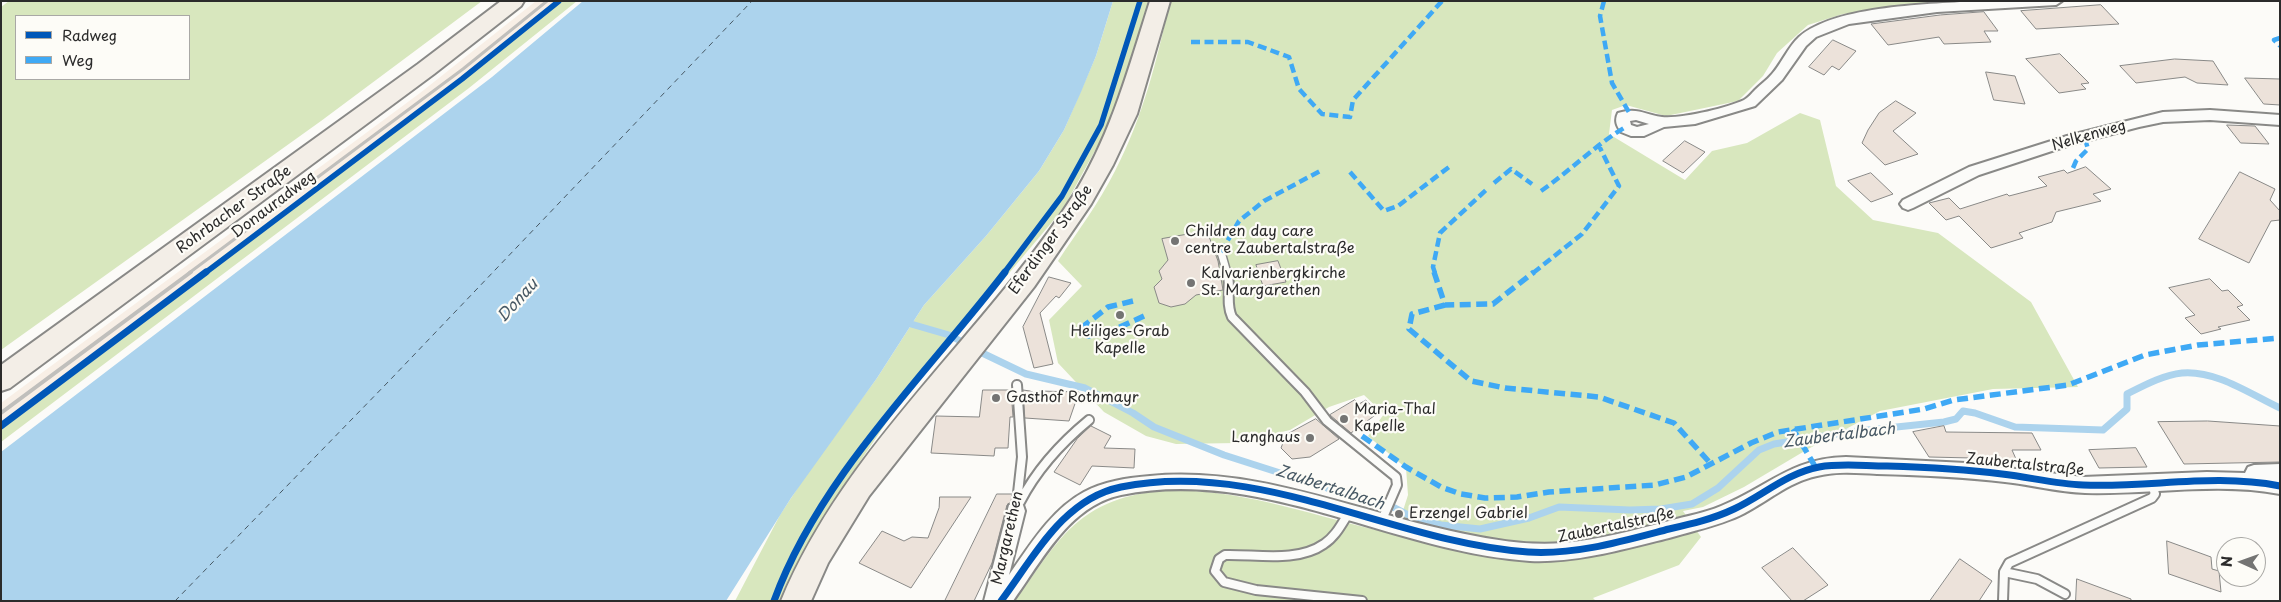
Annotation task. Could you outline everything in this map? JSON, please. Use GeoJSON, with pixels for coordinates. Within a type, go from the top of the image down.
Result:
{"type":"FeatureCollection","features":[{"type":"Feature","properties":{"kind":"main road","name":"Rohrbacher Straße"},"geometry":{"type":"LineString","coordinates":[[1,380],[426,69],[514,1]]}},
{"type":"Feature","properties":{"kind":"main road","name":"Eferdinger Straße"},"geometry":{"type":"LineString","coordinates":[[796,601],[821,545],[851,499],[1052,243],[1097,175],[1112,146],[1132,98],[1157,12]]}},
{"type":"Feature","properties":{"kind":"street"},"geometry":{"type":"LineString","coordinates":[[1661,122],[1695,119],[1750,103],[1777,77],[1801,43],[1811,34],[1846,20],[1937,8],[2056,1]]}},
{"type":"Feature","properties":{"kind":"street","name":"Nelkenweg"},"geometry":{"type":"LineString","coordinates":[[1908,204],[1974,172],[2067,141],[2139,122],[2163,117],[2201,115],[2280,120]]}},
{"type":"Feature","properties":{"kind":"street","name":"Zaubertalstraße"},"geometry":{"type":"LineString","coordinates":[[1001,601],[1066,517],[1090,498],[1113,489],[1154,482],[1226,484],[1278,493],[1348,514],[1383,518],[1485,547],[1530,552],[1555,552],[1609,544],[1709,519],[1737,508],[1791,477],[1822,467],[1879,466],[1976,472],[2081,485],[2152,484],[2217,480],[2250,481],[2280,486]]}},
{"type":"Feature","properties":{"kind":"street"},"geometry":{"type":"LineString","coordinates":[[2250,481],[2254,473],[2280,472]]}},
{"type":"Feature","properties":{"kind":"street","name":"Margarethen"},"geometry":{"type":"LineString","coordinates":[[994,601],[1016,511]]}},
{"type":"Feature","properties":{"kind":"lane"},"geometry":{"type":"LineString","coordinates":[[1221,252],[1230,282],[1228,308],[1232,317],[1305,392],[1328,421],[1395,477],[1398,482],[1383,518]]}},
{"type":"Feature","properties":{"kind":"lane","name":"Margarethen"},"geometry":{"type":"LineString","coordinates":[[1016,511],[1022,457],[1017,385]]}},
{"type":"Feature","properties":{"kind":"lane"},"geometry":{"type":"LineString","coordinates":[[1016,511],[1028,486],[1049,458],[1066,439],[1089,420]]}},
{"type":"Feature","properties":{"kind":"lane"},"geometry":{"type":"LineString","coordinates":[[2003,601],[2004,572],[2006,566],[2014,559],[2152,498],[2156,489],[2152,484]]}},
{"type":"Feature","properties":{"kind":"lane"},"geometry":{"type":"LineString","coordinates":[[1348,514],[1341,529],[1328,542],[1313,551],[1283,556],[1225,555],[1219,559],[1215,571],[1224,582],[1256,590],[1362,601]]}},
{"type":"Feature","properties":{"kind":"lane"},"geometry":{"type":"LineString","coordinates":[[2004,572],[2036,579],[2065,594]]}},
{"type":"Feature","properties":{"kind":"shaded area"},"geometry":{"type":"Polygon","coordinates":[[[536,1],[555,1],[459,79],[1,422],[1,403],[420,93],[536,1]]]}},
{"type":"Feature","properties":{"kind":"green space"},"geometry":{"type":"Polygon","coordinates":[[[9,1],[482,1],[321,121],[1,350],[1,7],[9,1]]]}},
{"type":"Feature","properties":{"kind":"green space"},"geometry":{"type":"Polygon","coordinates":[[[555,1],[577,1],[469,88],[1,442],[1,422],[459,79],[555,1]]]}},
{"type":"Feature","properties":{"kind":"green space"},"geometry":{"type":"Polygon","coordinates":[[[1113,1],[1149,1],[1108,127],[1063,209],[899,404],[832,503],[798,562],[780,601],[735,601],[780,515],[812,466],[877,378],[924,305],[986,236],[1039,171],[1064,130],[1096,56],[1113,1]]]}},
{"type":"Feature","properties":{"kind":"green space"},"geometry":{"type":"Polygon","coordinates":[[[1170,1],[1978,1],[1927,4],[1843,14],[1808,25],[1777,53],[1763,76],[1738,101],[1666,116],[1626,105],[1612,110],[1609,134],[1685,180],[1712,151],[1747,143],[1800,113],[1820,120],[1836,186],[1873,220],[1938,233],[2031,302],[2078,387],[1993,389],[1880,411],[1808,449],[1744,487],[1703,507],[1683,511],[1701,537],[1679,565],[1593,598],[1596,601],[1015,601],[1053,548],[1079,521],[1111,502],[1148,492],[1187,491],[1227,494],[1268,502],[1381,531],[1400,520],[1408,495],[1406,468],[1368,436],[1384,414],[1364,395],[1329,407],[1290,430],[1237,443],[1176,444],[1146,436],[1104,412],[1058,363],[1049,320],[1082,286],[1058,261],[1088,217],[1125,151],[1148,88],[1170,1]]]}},
{"type":"Feature","properties":{"kind":"water","name":"Donau"},"geometry":{"type":"Polygon","coordinates":[[[583,1],[1113,1],[1096,56],[1081,92],[1064,130],[1039,171],[986,236],[924,305],[877,378],[791,498],[726,601],[1,601],[1,452],[492,77],[583,1]]]}},
{"type":"Feature","properties":{"kind":"building"},"geometry":{"type":"Polygon","coordinates":[[[2101,5],[2119,24],[2036,29],[2021,11],[2101,5]]]}},
{"type":"Feature","properties":{"kind":"building"},"geometry":{"type":"Polygon","coordinates":[[[1984,12],[1998,31],[1984,31],[1991,42],[1944,44],[1939,37],[1888,45],[1871,24],[1940,15],[1984,12]]]}},
{"type":"Feature","properties":{"kind":"building"},"geometry":{"type":"Polygon","coordinates":[[[1833,40],[1856,51],[1839,70],[1832,66],[1824,75],[1809,67],[1833,40]]]}},
{"type":"Feature","properties":{"kind":"building"},"geometry":{"type":"Polygon","coordinates":[[[2060,54],[2089,83],[2081,84],[2086,89],[2059,93],[2026,59],[2060,54]]]}},
{"type":"Feature","properties":{"kind":"building"},"geometry":{"type":"Polygon","coordinates":[[[2175,59],[2213,61],[2228,85],[2197,83],[2185,77],[2136,83],[2120,66],[2175,59]]]}},
{"type":"Feature","properties":{"kind":"building"},"geometry":{"type":"Polygon","coordinates":[[[1986,72],[2015,76],[2025,104],[1994,100],[1986,72]]]}},
{"type":"Feature","properties":{"kind":"building"},"geometry":{"type":"Polygon","coordinates":[[[2245,78],[2280,79],[2280,105],[2264,104],[2245,78]]]}},
{"type":"Feature","properties":{"kind":"building"},"geometry":{"type":"Polygon","coordinates":[[[1896,101],[1916,113],[1893,131],[1918,154],[1885,165],[1862,143],[1879,113],[1896,101]]]}},
{"type":"Feature","properties":{"kind":"building"},"geometry":{"type":"Polygon","coordinates":[[[2227,125],[2255,126],[2269,144],[2241,143],[2227,125]]]}},
{"type":"Feature","properties":{"kind":"building"},"geometry":{"type":"Polygon","coordinates":[[[1685,141],[1705,152],[1683,173],[1663,161],[1685,141]]]}},
{"type":"Feature","properties":{"kind":"building"},"geometry":{"type":"Polygon","coordinates":[[[2086,167],[2111,189],[2093,194],[2101,201],[2056,212],[2052,222],[2019,233],[2023,238],[1991,248],[1959,216],[1946,220],[1929,203],[1949,198],[1960,209],[2007,194],[2009,196],[2047,186],[2038,177],[2064,170],[2067,173],[2086,167]]]}},
{"type":"Feature","properties":{"kind":"building"},"geometry":{"type":"Polygon","coordinates":[[[2240,172],[2275,189],[2270,200],[2280,211],[2280,220],[2271,221],[2249,263],[2199,239],[2240,172]]]}},
{"type":"Feature","properties":{"kind":"building"},"geometry":{"type":"Polygon","coordinates":[[[1871,173],[1893,194],[1871,202],[1848,181],[1871,173]]]}},
{"type":"Feature","properties":{"kind":"building"},"geometry":{"type":"Polygon","coordinates":[[[1207,231],[1218,261],[1223,290],[1196,295],[1185,304],[1171,307],[1159,303],[1154,287],[1162,279],[1159,271],[1168,260],[1162,239],[1207,231]]]}},
{"type":"Feature","properties":{"kind":"building"},"geometry":{"type":"Polygon","coordinates":[[[1278,261],[1286,282],[1263,286],[1256,265],[1278,261]]]}},
{"type":"Feature","properties":{"kind":"building"},"geometry":{"type":"Polygon","coordinates":[[[1049,277],[1071,283],[1059,298],[1056,296],[1040,313],[1053,364],[1034,368],[1023,327],[1049,277]]]}},
{"type":"Feature","properties":{"kind":"building"},"geometry":{"type":"Polygon","coordinates":[[[2210,279],[2222,291],[2228,290],[2243,305],[2237,307],[2250,320],[2218,327],[2221,329],[2201,334],[2185,318],[2195,315],[2169,288],[2210,279]]]}},
{"type":"Feature","properties":{"kind":"building","name":"Gasthof Rothmayr"},"geometry":{"type":"Polygon","coordinates":[[[983,390],[1011,390],[1013,417],[1010,417],[1008,448],[995,448],[994,456],[931,453],[936,416],[979,417],[983,390]]]}},
{"type":"Feature","properties":{"kind":"building"},"geometry":{"type":"Polygon","coordinates":[[[1023,390],[1041,396],[1039,391],[1079,392],[1069,421],[1025,418],[1023,390]]]}},
{"type":"Feature","properties":{"kind":"building","name":"Maria-Thal Kapelle"},"geometry":{"type":"Polygon","coordinates":[[[1355,400],[1359,404],[1366,400],[1378,413],[1351,433],[1330,415],[1355,400]]]}},
{"type":"Feature","properties":{"kind":"building","name":"Langhaus"},"geometry":{"type":"Polygon","coordinates":[[[1316,419],[1339,439],[1310,457],[1292,459],[1281,448],[1286,435],[1316,419]]]}},
{"type":"Feature","properties":{"kind":"building"},"geometry":{"type":"Polygon","coordinates":[[[2208,421],[2280,426],[2280,462],[2184,464],[2158,422],[2208,421]]]}},
{"type":"Feature","properties":{"kind":"building"},"geometry":{"type":"Polygon","coordinates":[[[1091,426],[1111,436],[1104,448],[1135,449],[1134,468],[1092,466],[1080,485],[1054,472],[1077,439],[1091,426]]]}},
{"type":"Feature","properties":{"kind":"building"},"geometry":{"type":"Polygon","coordinates":[[[1944,426],[1946,432],[2032,433],[2041,450],[2012,450],[2016,459],[1929,457],[1913,432],[1944,426]]]}},
{"type":"Feature","properties":{"kind":"building"},"geometry":{"type":"Polygon","coordinates":[[[2136,448],[2147,467],[2099,468],[2089,450],[2136,448]]]}},
{"type":"Feature","properties":{"kind":"building"},"geometry":{"type":"Polygon","coordinates":[[[997,494],[1012,494],[1011,502],[1007,505],[992,563],[974,601],[945,601],[997,494]]]}},
{"type":"Feature","properties":{"kind":"building"},"geometry":{"type":"Polygon","coordinates":[[[940,497],[971,497],[911,588],[859,563],[882,531],[904,541],[912,537],[928,538],[939,508],[940,497]]]}},
{"type":"Feature","properties":{"kind":"building"},"geometry":{"type":"Polygon","coordinates":[[[2167,541],[2211,557],[2212,569],[2216,570],[2216,587],[2221,587],[2221,592],[2169,574],[2167,541]]]}},
{"type":"Feature","properties":{"kind":"building"},"geometry":{"type":"Polygon","coordinates":[[[1793,548],[1828,585],[1803,601],[1792,601],[1762,568],[1793,548]]]}},
{"type":"Feature","properties":{"kind":"building"},"geometry":{"type":"Polygon","coordinates":[[[1960,559],[1992,581],[1979,601],[1930,601],[1960,559]]]}},
{"type":"Feature","properties":{"kind":"building"},"geometry":{"type":"Polygon","coordinates":[[[2077,579],[2131,599],[2131,601],[2076,601],[2077,579]]]}},
{"type":"Feature","properties":{"kind":"waterway","name":"Zaubertalbach"},"geometry":{"type":"LineString","coordinates":[[911,324],[949,335],[968,345]]}},
{"type":"Feature","properties":{"kind":"waterway","name":"Zaubertalbach"},"geometry":{"type":"LineString","coordinates":[[976,350],[1026,374],[1085,388],[1133,413],[1154,427],[1224,455],[1327,488],[1369,499],[1395,508],[1418,520],[1441,525],[1480,529],[1529,518],[1559,507],[1630,510],[1661,509],[1692,504],[1718,488],[1759,450],[1774,444],[1849,432],[1944,422],[1956,419],[1963,411],[1975,413],[2015,427],[2103,430],[2127,409],[2127,394],[2160,378],[2175,374],[2195,373],[2220,379],[2280,408]]}},
{"type":"Feature","properties":{"kind":"ferry route"},"geometry":{"type":"LineString","coordinates":[[175,601],[390,380],[752,1]]}},
{"type":"Feature","properties":{"kind":"railway"},"geometry":{"type":"LineString","coordinates":[[189,273],[463,69],[547,1]]}},
{"type":"Feature","properties":{"kind":"railway"},"geometry":{"type":"LineString","coordinates":[[1,413],[191,272]]}},
{"type":"Feature","properties":{"kind":"marked path"},"geometry":{"type":"LineString","coordinates":[[1191,42],[1248,42],[1289,57],[1299,89],[1322,114],[1350,117],[1353,100],[1442,1]]}},
{"type":"Feature","properties":{"kind":"marked path"},"geometry":{"type":"LineString","coordinates":[[1604,1],[1600,16],[1612,83],[1630,114]]}},
{"type":"Feature","properties":{"kind":"marked path"},"geometry":{"type":"LineString","coordinates":[[2280,38],[2274,40],[2280,46]]}},
{"type":"Feature","properties":{"kind":"marked path"},"geometry":{"type":"LineString","coordinates":[[1541,191],[1573,168],[1598,144],[1624,128]]}},
{"type":"Feature","properties":{"kind":"marked path"},"geometry":{"type":"LineString","coordinates":[[2073,168],[2076,161],[2088,149],[2084,136]]}},
{"type":"Feature","properties":{"kind":"marked path"},"geometry":{"type":"LineString","coordinates":[[1486,190],[1440,233],[1433,267],[1445,305],[1493,304],[1582,234],[1619,186],[1598,144]]}},
{"type":"Feature","properties":{"kind":"marked path"},"geometry":{"type":"LineString","coordinates":[[1350,172],[1384,211],[1398,206],[1449,167]]}},
{"type":"Feature","properties":{"kind":"marked path"},"geometry":{"type":"LineString","coordinates":[[1494,183],[1511,169],[1532,184]]}},
{"type":"Feature","properties":{"kind":"marked path"},"geometry":{"type":"LineString","coordinates":[[1221,252],[1239,221],[1264,201],[1320,171]]}},
{"type":"Feature","properties":{"kind":"marked path"},"geometry":{"type":"LineString","coordinates":[[1133,301],[1108,307],[1085,325],[1088,336],[1111,331],[1144,316]]}},
{"type":"Feature","properties":{"kind":"marked path"},"geometry":{"type":"LineString","coordinates":[[1445,305],[1412,314],[1409,329],[1471,381],[1505,388],[1599,397],[1674,423],[1712,465]]}},
{"type":"Feature","properties":{"kind":"marked path"},"geometry":{"type":"LineString","coordinates":[[1362,436],[1406,467],[1441,487],[1461,494],[1485,498],[1517,497],[1549,492],[1655,485],[1686,477],[1751,443],[1778,432],[1924,409],[1954,400],[2068,385],[2145,355],[2198,345],[2250,339],[2280,338]]}},
{"type":"Feature","properties":{"kind":"marked path"},"geometry":{"type":"LineString","coordinates":[[1793,429],[1816,468]]}},
{"type":"Feature","properties":{"kind":"cycle path","name":"Donauradweg"},"geometry":{"type":"LineString","coordinates":[[1,426],[462,79],[559,1]]}},
{"type":"Feature","properties":{"kind":"cycle path"},"geometry":{"type":"LineString","coordinates":[[774,601],[785,571],[830,494],[900,399],[967,321],[1062,196],[1101,125],[1140,1]]}},
{"type":"Feature","properties":{"kind":"cycle path"},"geometry":{"type":"LineString","coordinates":[[1001,601],[1041,545],[1064,518],[1090,498],[1124,487],[1179,481],[1229,485],[1279,494],[1428,535],[1478,546],[1528,552],[1579,550],[1695,523],[1739,507],[1790,477],[1812,469],[1829,466],[1894,466],[1966,470],[2083,485],[2207,479],[2256,481],[2280,486]]}},
{"type":"Feature","properties":{"kind":"place","name":"Children day care centre Zaubertalstraße"},"geometry":{"type":"Point","coordinates":[1175,241]}},
{"type":"Feature","properties":{"kind":"place","name":"Kalvarienbergkirche St. Margarethen"},"geometry":{"type":"Point","coordinates":[1191,283]}},
{"type":"Feature","properties":{"kind":"place","name":"Heiliges-Grab Kapelle"},"geometry":{"type":"Point","coordinates":[1120,315]}},
{"type":"Feature","properties":{"kind":"place","name":"Gasthof Rothmayr"},"geometry":{"type":"Point","coordinates":[996,398]}},
{"type":"Feature","properties":{"kind":"place","name":"Maria-Thal Kapelle"},"geometry":{"type":"Point","coordinates":[1344,419]}},
{"type":"Feature","properties":{"kind":"place","name":"Langhaus"},"geometry":{"type":"Point","coordinates":[1310,438]}},
{"type":"Feature","properties":{"kind":"place","name":"Erzengel Gabriel"},"geometry":{"type":"Point","coordinates":[1399,514]}}]}
